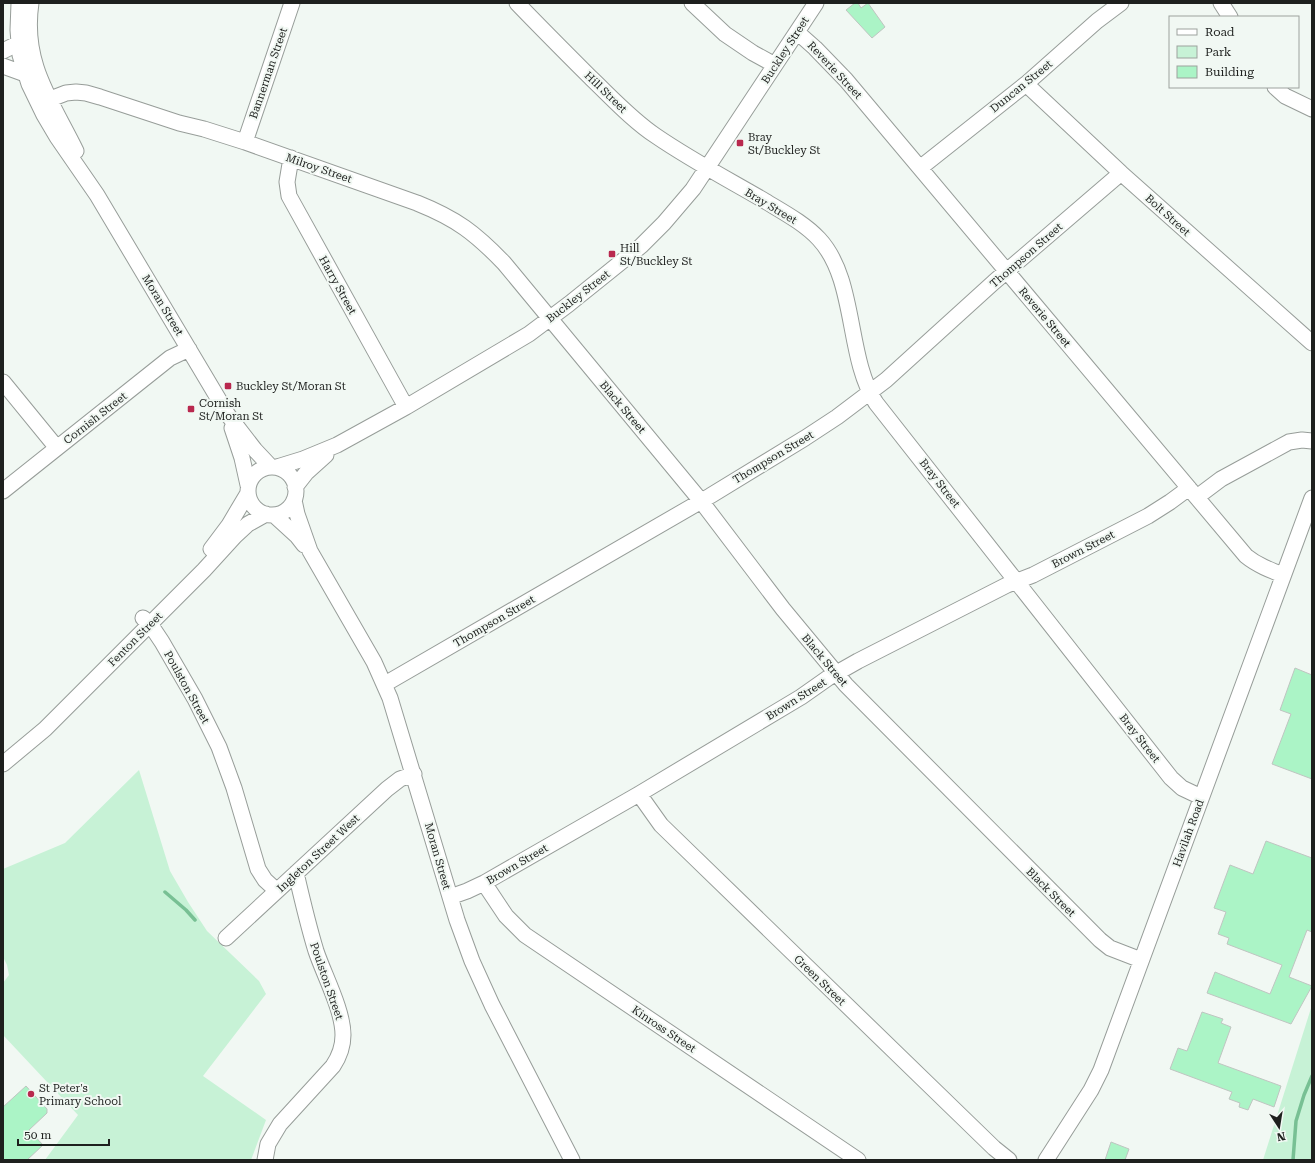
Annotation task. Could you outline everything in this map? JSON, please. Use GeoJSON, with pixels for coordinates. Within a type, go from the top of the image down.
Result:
{"type":"FeatureCollection","features":[{"type":"Feature","properties":{"kind":"street"},"geometry":{"type":"LineString","coordinates":[[19,3],[18,30],[23,50]]}},
{"type":"Feature","properties":{"kind":"street"},"geometry":{"type":"LineString","coordinates":[[23,50],[29,37],[31,3]]}},
{"type":"Feature","properties":{"kind":"street","name":"Bannerman Street"},"geometry":{"type":"LineString","coordinates":[[245,142],[292,3]]}},
{"type":"Feature","properties":{"kind":"street","name":"Hill Street"},"geometry":{"type":"LineString","coordinates":[[517,3],[622,109],[655,135],[706,168]]}},
{"type":"Feature","properties":{"kind":"street"},"geometry":{"type":"LineString","coordinates":[[692,3],[718,28],[730,37],[753,53],[775,65]]}},
{"type":"Feature","properties":{"kind":"street","name":"Buckley Street"},"geometry":{"type":"LineString","coordinates":[[274,467],[304,460],[337,445],[406,407],[529,334],[550,319],[640,246],[678,208],[816,3]]}},
{"type":"Feature","properties":{"kind":"street"},"geometry":{"type":"LineString","coordinates":[[1221,3],[1229,16]]}},
{"type":"Feature","properties":{"kind":"street","name":"Duncan Street"},"geometry":{"type":"LineString","coordinates":[[920,168],[1026,84],[1112,6]]}},
{"type":"Feature","properties":{"kind":"street","name":"Reverie Street"},"geometry":{"type":"LineString","coordinates":[[797,32],[835,69],[920,168],[1246,556],[1266,569],[1283,575]]}},
{"type":"Feature","properties":{"kind":"street"},"geometry":{"type":"LineString","coordinates":[[3,51],[23,50]]}},
{"type":"Feature","properties":{"kind":"street","name":"Moran Street"},"geometry":{"type":"LineString","coordinates":[[23,50],[25,74],[35,99],[54,133],[97,195]]}},
{"type":"Feature","properties":{"kind":"street","name":"Moran Street"},"geometry":{"type":"LineString","coordinates":[[23,50],[97,195],[228,415],[254,450],[274,467]]}},
{"type":"Feature","properties":{"kind":"street"},"geometry":{"type":"LineString","coordinates":[[3,66],[25,74]]}},
{"type":"Feature","properties":{"kind":"street","name":"Bolt Street"},"geometry":{"type":"LineString","coordinates":[[1026,84],[1121,173],[1312,343]]}},
{"type":"Feature","properties":{"kind":"street"},"geometry":{"type":"LineString","coordinates":[[1276,88],[1285,96],[1312,109]]}},
{"type":"Feature","properties":{"kind":"street","name":"Milroy Street"},"geometry":{"type":"LineString","coordinates":[[48,100],[66,93],[86,93],[178,123],[204,129],[245,142],[436,210],[461,224],[479,237],[504,263],[550,319]]}},
{"type":"Feature","properties":{"kind":"street","name":"Harry Street"},"geometry":{"type":"LineString","coordinates":[[291,158],[287,182],[289,196],[406,407]]}},
{"type":"Feature","properties":{"kind":"street","name":"Bray Street"},"geometry":{"type":"LineString","coordinates":[[706,168],[750,192],[796,220],[820,239],[829,252],[837,269],[843,288],[860,362],[870,393],[1171,778],[1182,788],[1201,797]]}},
{"type":"Feature","properties":{"kind":"street","name":"Thompson Street"},"geometry":{"type":"LineString","coordinates":[[385,684],[701,501],[837,417],[870,393],[1121,173]]}},
{"type":"Feature","properties":{"kind":"street","name":"Black Street"},"geometry":{"type":"LineString","coordinates":[[550,319],[701,501],[788,614],[836,674],[856,696],[1100,940],[1110,948],[1141,960]]}},
{"type":"Feature","properties":{"kind":"street","name":"Cornish Street"},"geometry":{"type":"LineString","coordinates":[[3,491],[170,358],[189,349]]}},
{"type":"Feature","properties":{"kind":"street"},"geometry":{"type":"LineString","coordinates":[[3,382],[57,448]]}},
{"type":"Feature","properties":{"kind":"street","name":"Moran Street"},"geometry":{"type":"LineString","coordinates":[[228,415],[242,458],[248,489]]}},
{"type":"Feature","properties":{"kind":"street","name":"Brown Street"},"geometry":{"type":"LineString","coordinates":[[450,897],[484,883],[639,794],[801,697],[836,674],[885,647],[1017,581],[1033,575],[1148,516],[1170,502],[1193,493],[1221,479],[1289,442],[1302,440],[1312,441]]}},
{"type":"Feature","properties":{"kind":"street","name":"Buckley Street"},"geometry":{"type":"LineString","coordinates":[[295,494],[313,466],[337,445]]}},
{"type":"Feature","properties":{"kind":"street"},"geometry":{"type":"LineString","coordinates":[[274,467],[284,470],[289,474],[293,480],[295,494],[286,510],[270,514],[259,511],[253,506],[248,489],[251,478],[257,472],[264,468],[274,467]]}},
{"type":"Feature","properties":{"kind":"street","name":"Fenton Street"},"geometry":{"type":"LineString","coordinates":[[3,764],[45,729],[146,621],[214,545],[229,525],[248,489]]}},
{"type":"Feature","properties":{"kind":"street","name":"Moran Street"},"geometry":{"type":"LineString","coordinates":[[295,494],[300,522],[310,551],[374,662],[385,684],[396,714],[464,941],[481,983],[572,1160]]}},
{"type":"Feature","properties":{"kind":"street","name":"Havilah Road"},"geometry":{"type":"LineString","coordinates":[[1046,1160],[1091,1090],[1101,1070],[1312,498]]}},
{"type":"Feature","properties":{"kind":"street","name":"Moran Street"},"geometry":{"type":"LineString","coordinates":[[270,514],[297,536],[310,551]]}},
{"type":"Feature","properties":{"kind":"street","name":"Fenton Street"},"geometry":{"type":"LineString","coordinates":[[3,752],[28,732],[146,621],[204,570],[234,536],[248,524],[270,514]]}},
{"type":"Feature","properties":{"kind":"street","name":"Poulston Street"},"geometry":{"type":"LineString","coordinates":[[146,621],[157,633],[208,724],[219,747],[234,788],[258,869],[265,880],[277,891]]}},
{"type":"Feature","properties":{"kind":"street","name":"Ingleton Street West"},"geometry":{"type":"LineString","coordinates":[[226,938],[387,789],[400,779],[414,774]]}},
{"type":"Feature","properties":{"kind":"street","name":"Green Street"},"geometry":{"type":"LineString","coordinates":[[639,794],[661,825],[994,1148],[1009,1160]]}},
{"type":"Feature","properties":{"kind":"street","name":"Poulston Street"},"geometry":{"type":"LineString","coordinates":[[265,1160],[268,1144],[280,1124],[333,1066],[342,1049],[343,1036],[340,1016],[312,937],[296,873]]}},
{"type":"Feature","properties":{"kind":"street","name":"Kinross Street"},"geometry":{"type":"LineString","coordinates":[[484,883],[506,916],[526,935],[858,1160]]}},
{"type":"Feature","properties":{"kind":"green space"},"geometry":{"type":"Polygon","coordinates":[[[139,770],[170,871],[207,931],[259,981],[266,994],[203,1076],[266,1120],[251,1160],[45,1160],[78,1115],[3,1035],[3,983],[9,975],[7,965],[3,957],[3,869],[65,843],[139,770]]]}},
{"type":"Feature","properties":{"kind":"green space"},"geometry":{"type":"Polygon","coordinates":[[[1312,1005],[1312,1160],[1263,1160],[1312,1005]]]}},
{"type":"Feature","properties":{"kind":"building"},"geometry":{"type":"Polygon","coordinates":[[[855,3],[858,3],[861,8],[868,3],[885,27],[872,38],[846,10],[855,3]]]}},
{"type":"Feature","properties":{"kind":"building"},"geometry":{"type":"Polygon","coordinates":[[[1295,668],[1312,675],[1312,779],[1272,764],[1291,714],[1280,710],[1295,668]]]}},
{"type":"Feature","properties":{"kind":"building"},"geometry":{"type":"Polygon","coordinates":[[[1266,841],[1312,858],[1312,932],[1307,930],[1289,977],[1312,986],[1291,1024],[1207,993],[1215,972],[1270,994],[1282,965],[1227,944],[1229,938],[1218,934],[1226,912],[1214,908],[1230,865],[1253,874],[1266,841]]]}},
{"type":"Feature","properties":{"kind":"building"},"geometry":{"type":"Polygon","coordinates":[[[1202,1012],[1223,1019],[1221,1023],[1231,1027],[1218,1063],[1281,1086],[1274,1107],[1253,1099],[1248,1110],[1239,1107],[1240,1103],[1229,1099],[1232,1092],[1170,1069],[1178,1048],[1187,1051],[1202,1012]]]}},
{"type":"Feature","properties":{"kind":"building"},"geometry":{"type":"Polygon","coordinates":[[[26,1086],[47,1109],[47,1113],[29,1130],[43,1145],[27,1160],[3,1160],[3,1107],[26,1086]]]}},
{"type":"Feature","properties":{"kind":"building"},"geometry":{"type":"Polygon","coordinates":[[[1111,1142],[1129,1149],[1125,1160],[1105,1160],[1111,1142]]]}},
{"type":"Feature","properties":{"kind":"waterway"},"geometry":{"type":"LineString","coordinates":[[165,892],[195,920]]}},
{"type":"Feature","properties":{"kind":"waterway"},"geometry":{"type":"LineString","coordinates":[[1293,1160],[1296,1121],[1312,1076]]}},
{"type":"Feature","properties":{"kind":"place","name":"Bray St/Buckley St"},"geometry":{"type":"Point","coordinates":[740,143]}},
{"type":"Feature","properties":{"kind":"place","name":"Hill St/Buckley St"},"geometry":{"type":"Point","coordinates":[612,254]}},
{"type":"Feature","properties":{"kind":"place","name":"Buckley St/Moran St"},"geometry":{"type":"Point","coordinates":[228,386]}},
{"type":"Feature","properties":{"kind":"place","name":"Cornish St/Moran St"},"geometry":{"type":"Point","coordinates":[191,409]}},
{"type":"Feature","properties":{"kind":"place","name":"St Peter's Primary School"},"geometry":{"type":"Point","coordinates":[31,1094]}}]}
